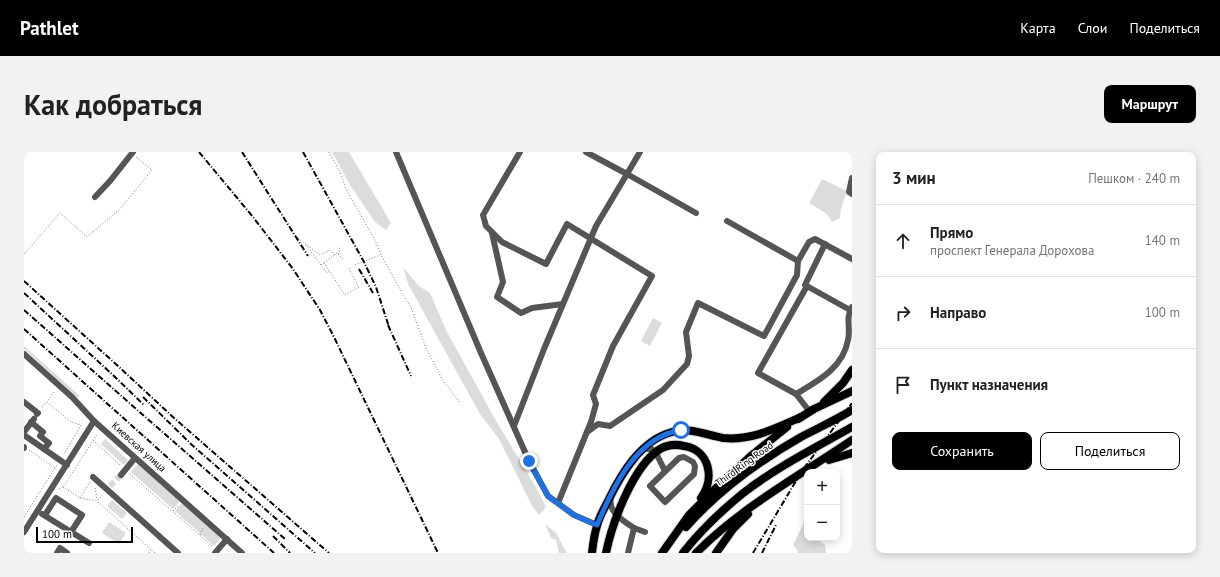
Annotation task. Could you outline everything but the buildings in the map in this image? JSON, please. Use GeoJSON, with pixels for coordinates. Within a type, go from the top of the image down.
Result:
{"type":"FeatureCollection","features":[{"type":"Feature","properties":{"kind":"main road"},"geometry":{"type":"LineString","coordinates":[[689,515],[714,490],[778,433],[829,398],[843,383],[852,370]]}},
{"type":"Feature","properties":{"kind":"main road"},"geometry":{"type":"LineString","coordinates":[[812,410],[852,391]]}},
{"type":"Feature","properties":{"kind":"main road","name":"Third Ring Road"},"geometry":{"type":"LineString","coordinates":[[662,553],[694,518],[742,476],[797,440],[852,410]]}},
{"type":"Feature","properties":{"kind":"main road"},"geometry":{"type":"LineString","coordinates":[[592,553],[597,525],[611,494],[624,471],[651,442],[672,432],[691,430],[722,437],[749,437],[766,433],[801,417]]}},
{"type":"Feature","properties":{"kind":"main road"},"geometry":{"type":"LineString","coordinates":[[683,553],[716,516],[743,494],[769,475],[852,427]]}},
{"type":"Feature","properties":{"kind":"main road"},"geometry":{"type":"LineString","coordinates":[[696,553],[731,522],[778,488],[852,440]]}},
{"type":"Feature","properties":{"kind":"main road"},"geometry":{"type":"LineString","coordinates":[[606,553],[616,515],[634,479],[645,464],[656,453],[668,446],[678,445],[689,447],[701,454],[707,465],[709,473],[707,486],[703,495],[662,553]]}},
{"type":"Feature","properties":{"kind":"main road"},"geometry":{"type":"LineString","coordinates":[[812,467],[835,457],[852,453]]}},
{"type":"Feature","properties":{"kind":"main road"},"geometry":{"type":"LineString","coordinates":[[716,553],[733,529],[748,513],[778,488]]}},
{"type":"Feature","properties":{"kind":"street"},"geometry":{"type":"LineString","coordinates":[[94,197],[110,181],[133,152]]}},
{"type":"Feature","properties":{"kind":"street"},"geometry":{"type":"LineString","coordinates":[[396,152],[479,348],[529,461],[548,496],[574,515],[597,525]]}},
{"type":"Feature","properties":{"kind":"street"},"geometry":{"type":"LineString","coordinates":[[520,152],[483,216],[486,226],[502,242],[546,264],[567,224],[652,276],[610,353],[593,395],[596,404],[587,432],[558,504]]}},
{"type":"Feature","properties":{"kind":"street"},"geometry":{"type":"LineString","coordinates":[[586,152],[696,213]]}},
{"type":"Feature","properties":{"kind":"street"},"geometry":{"type":"LineString","coordinates":[[514,426],[596,226],[640,152]]}},
{"type":"Feature","properties":{"kind":"street"},"geometry":{"type":"LineString","coordinates":[[852,178],[849,192],[852,194]]}},
{"type":"Feature","properties":{"kind":"street"},"geometry":{"type":"LineString","coordinates":[[727,221],[798,261]]}},
{"type":"Feature","properties":{"kind":"street"},"geometry":{"type":"LineString","coordinates":[[492,232],[503,282],[497,297],[521,313],[532,308],[563,304]]}},
{"type":"Feature","properties":{"kind":"street"},"geometry":{"type":"LineString","coordinates":[[587,432],[598,424],[610,426],[663,390],[687,364],[689,356],[686,332],[698,303],[764,336],[797,275],[798,261],[809,242],[815,239],[852,259]]}},
{"type":"Feature","properties":{"kind":"street"},"geometry":{"type":"LineString","coordinates":[[812,410],[796,394],[758,373],[807,286],[805,285],[825,244]]}},
{"type":"Feature","properties":{"kind":"street"},"geometry":{"type":"LineString","coordinates":[[796,394],[826,375],[836,365],[844,353],[848,340],[848,314],[851,309],[807,286]]}},
{"type":"Feature","properties":{"kind":"street","name":"Киевская улица"},"geometry":{"type":"LineString","coordinates":[[24,354],[72,397],[94,421],[242,553]]}},
{"type":"Feature","properties":{"kind":"street"},"geometry":{"type":"LineString","coordinates":[[24,402],[35,417],[43,432],[40,436],[49,443],[44,449]]}},
{"type":"Feature","properties":{"kind":"street"},"geometry":{"type":"LineString","coordinates":[[24,432],[35,417]]}},
{"type":"Feature","properties":{"kind":"street"},"geometry":{"type":"LineString","coordinates":[[24,532],[94,421]]}},
{"type":"Feature","properties":{"kind":"street"},"geometry":{"type":"LineString","coordinates":[[24,435],[66,465]]}},
{"type":"Feature","properties":{"kind":"street"},"geometry":{"type":"LineString","coordinates":[[643,449],[652,449],[656,453],[665,471]]}},
{"type":"Feature","properties":{"kind":"street"},"geometry":{"type":"LineString","coordinates":[[693,462],[701,454]]}},
{"type":"Feature","properties":{"kind":"street"},"geometry":{"type":"LineString","coordinates":[[684,457],[693,462],[695,466],[694,474],[665,502],[650,486],[665,471],[679,458],[684,457]]}},
{"type":"Feature","properties":{"kind":"street"},"geometry":{"type":"LineString","coordinates":[[120,475],[135,458]]}},
{"type":"Feature","properties":{"kind":"street"},"geometry":{"type":"LineString","coordinates":[[93,477],[109,488],[178,553]]}},
{"type":"Feature","properties":{"kind":"street"},"geometry":{"type":"LineString","coordinates":[[611,494],[610,501],[616,515],[634,528],[645,532]]}},
{"type":"Feature","properties":{"kind":"street"},"geometry":{"type":"LineString","coordinates":[[45,515],[56,498],[82,515],[71,532]]}},
{"type":"Feature","properties":{"kind":"street"},"geometry":{"type":"LineString","coordinates":[[38,511],[89,543]]}},
{"type":"Feature","properties":{"kind":"street"},"geometry":{"type":"LineString","coordinates":[[628,553],[634,528]]}},
{"type":"Feature","properties":{"kind":"street"},"geometry":{"type":"LineString","coordinates":[[216,552],[227,539]]}},
{"type":"Feature","properties":{"kind":"street"},"geometry":{"type":"LineString","coordinates":[[57,553],[60,548],[67,553]]}},
{"type":"Feature","properties":{"kind":"path"},"geometry":{"type":"LineString","coordinates":[[24,254],[60,213],[87,237],[120,209],[152,170],[133,152]]}},
{"type":"Feature","properties":{"kind":"path"},"geometry":{"type":"LineString","coordinates":[[329,152],[340,172],[347,191],[375,240],[380,255],[412,310],[426,348],[442,379],[460,403]]}},
{"type":"Feature","properties":{"kind":"path"},"geometry":{"type":"LineString","coordinates":[[298,238],[320,254],[330,250],[334,255]]}},
{"type":"Feature","properties":{"kind":"path"},"geometry":{"type":"LineString","coordinates":[[304,243],[327,273],[329,271]]}},
{"type":"Feature","properties":{"kind":"path"},"geometry":{"type":"LineString","coordinates":[[338,254],[340,251],[339,247]]}},
{"type":"Feature","properties":{"kind":"path"},"geometry":{"type":"LineString","coordinates":[[321,265],[337,253],[338,254]]}},
{"type":"Feature","properties":{"kind":"path"},"geometry":{"type":"LineString","coordinates":[[338,254],[343,259]]}},
{"type":"Feature","properties":{"kind":"path"},"geometry":{"type":"LineString","coordinates":[[355,266],[380,255]]}},
{"type":"Feature","properties":{"kind":"path"},"geometry":{"type":"LineString","coordinates":[[324,263],[345,295],[358,287],[349,269],[351,267]]}},
{"type":"Feature","properties":{"kind":"path"},"geometry":{"type":"LineString","coordinates":[[35,417],[54,392]]}},
{"type":"Feature","properties":{"kind":"path"},"geometry":{"type":"LineString","coordinates":[[47,402],[71,422],[81,425],[62,457]]}},
{"type":"Feature","properties":{"kind":"path"},"geometry":{"type":"LineString","coordinates":[[55,491],[63,487],[100,431]]}},
{"type":"Feature","properties":{"kind":"path"},"geometry":{"type":"LineString","coordinates":[[93,440],[173,511],[216,552]]}},
{"type":"Feature","properties":{"kind":"path"},"geometry":{"type":"LineString","coordinates":[[24,447],[55,468]]}},
{"type":"Feature","properties":{"kind":"path"},"geometry":{"type":"LineString","coordinates":[[24,517],[58,463]]}},
{"type":"Feature","properties":{"kind":"path"},"geometry":{"type":"LineString","coordinates":[[80,498],[93,477]]}},
{"type":"Feature","properties":{"kind":"path"},"geometry":{"type":"LineString","coordinates":[[93,477],[97,501]]}},
{"type":"Feature","properties":{"kind":"path"},"geometry":{"type":"LineString","coordinates":[[63,487],[80,498],[97,501],[155,553]]}},
{"type":"Feature","properties":{"kind":"path"},"geometry":{"type":"LineString","coordinates":[[97,501],[109,488]]}},
{"type":"Feature","properties":{"kind":"path"},"geometry":{"type":"LineString","coordinates":[[173,511],[181,502]]}},
{"type":"Feature","properties":{"kind":"path"},"geometry":{"type":"LineString","coordinates":[[200,536],[205,520]]}},
{"type":"Feature","properties":{"kind":"path"},"geometry":{"type":"LineString","coordinates":[[149,553],[151,549]]}},
{"type":"Feature","properties":{"kind":"shaded area"},"geometry":{"type":"Polygon","coordinates":[[[332,152],[349,152],[391,223],[386,230],[375,222],[350,185],[332,152]]]}},
{"type":"Feature","properties":{"kind":"shaded area"},"geometry":{"type":"Polygon","coordinates":[[[822,179],[847,191],[841,209],[840,218],[832,222],[827,214],[809,203],[822,179]]]}},
{"type":"Feature","properties":{"kind":"shaded area"},"geometry":{"type":"Polygon","coordinates":[[[403,267],[419,286],[430,293],[446,330],[546,507],[539,515],[532,506],[499,439],[480,414],[408,284],[403,267]]]}},
{"type":"Feature","properties":{"kind":"shaded area"},"geometry":{"type":"Polygon","coordinates":[[[653,318],[662,323],[650,346],[641,341],[653,318]]]}},
{"type":"Feature","properties":{"kind":"shaded area"},"geometry":{"type":"Polygon","coordinates":[[[24,346],[80,396],[78,398],[24,349],[24,346]]]}},
{"type":"Feature","properties":{"kind":"shaded area"},"geometry":{"type":"Polygon","coordinates":[[[105,439],[128,460],[124,465],[101,444],[105,439]]]}},
{"type":"Feature","properties":{"kind":"shaded area"},"geometry":{"type":"Polygon","coordinates":[[[138,464],[180,501],[173,509],[131,472],[138,464]]]}},
{"type":"Feature","properties":{"kind":"shaded area"},"geometry":{"type":"Polygon","coordinates":[[[112,500],[127,513],[122,519],[107,506],[112,500]]]}},
{"type":"Feature","properties":{"kind":"shaded area"},"geometry":{"type":"Polygon","coordinates":[[[182,503],[221,538],[214,546],[175,511],[182,503]]]}},
{"type":"Feature","properties":{"kind":"shaded area"},"geometry":{"type":"Polygon","coordinates":[[[109,522],[126,533],[119,544],[102,533],[109,522]]]}},
{"type":"Feature","properties":{"kind":"shaded area"},"geometry":{"type":"Polygon","coordinates":[[[804,522],[804,541],[820,541],[825,545],[826,553],[798,553],[793,545],[804,522]]]}},
{"type":"Feature","properties":{"kind":"shaded area"},"geometry":{"type":"Polygon","coordinates":[[[545,524],[556,533],[567,553],[559,553],[556,540],[551,538],[545,524]]]}},
{"type":"Feature","properties":{"kind":"tunnel"},"geometry":{"type":"LineString","coordinates":[[110,486],[121,475]]}},
{"type":"Feature","properties":{"kind":"railway"},"geometry":{"type":"LineString","coordinates":[[199,152],[253,217],[293,269],[320,310],[438,553]]}},
{"type":"Feature","properties":{"kind":"railway"},"geometry":{"type":"LineString","coordinates":[[242,152],[308,256]]}},
{"type":"Feature","properties":{"kind":"railway"},"geometry":{"type":"LineString","coordinates":[[303,152],[364,262],[376,287],[390,330]]}},
{"type":"Feature","properties":{"kind":"railway"},"geometry":{"type":"LineString","coordinates":[[359,269],[373,293]]}},
{"type":"Feature","properties":{"kind":"railway"},"geometry":{"type":"LineString","coordinates":[[24,281],[174,418],[329,553]]}},
{"type":"Feature","properties":{"kind":"railway"},"geometry":{"type":"LineString","coordinates":[[24,293],[144,405]]}},
{"type":"Feature","properties":{"kind":"railway"},"geometry":{"type":"LineString","coordinates":[[24,310],[285,539]]}},
{"type":"Feature","properties":{"kind":"railway"},"geometry":{"type":"LineString","coordinates":[[388,325],[411,376]]}},
{"type":"Feature","properties":{"kind":"railway"},"geometry":{"type":"LineString","coordinates":[[24,329],[274,553]]}},
{"type":"Feature","properties":{"kind":"railway"},"geometry":{"type":"LineString","coordinates":[[143,397],[192,445],[315,553]]}},
{"type":"Feature","properties":{"kind":"railway"},"geometry":{"type":"LineString","coordinates":[[753,553],[802,471],[852,403]]}},
{"type":"Feature","properties":{"kind":"railway"},"geometry":{"type":"LineString","coordinates":[[762,553],[776,525]]}},
{"type":"Feature","properties":{"kind":"railway"},"geometry":{"type":"LineString","coordinates":[[273,536],[290,553]]}},
{"type":"Feature","properties":{"kind":"route"},"geometry":{"type":"LineString","coordinates":[[529,461],[548,496],[574,515],[597,525],[611,494],[624,471],[643,449],[660,436],[681,430]]}}]}
